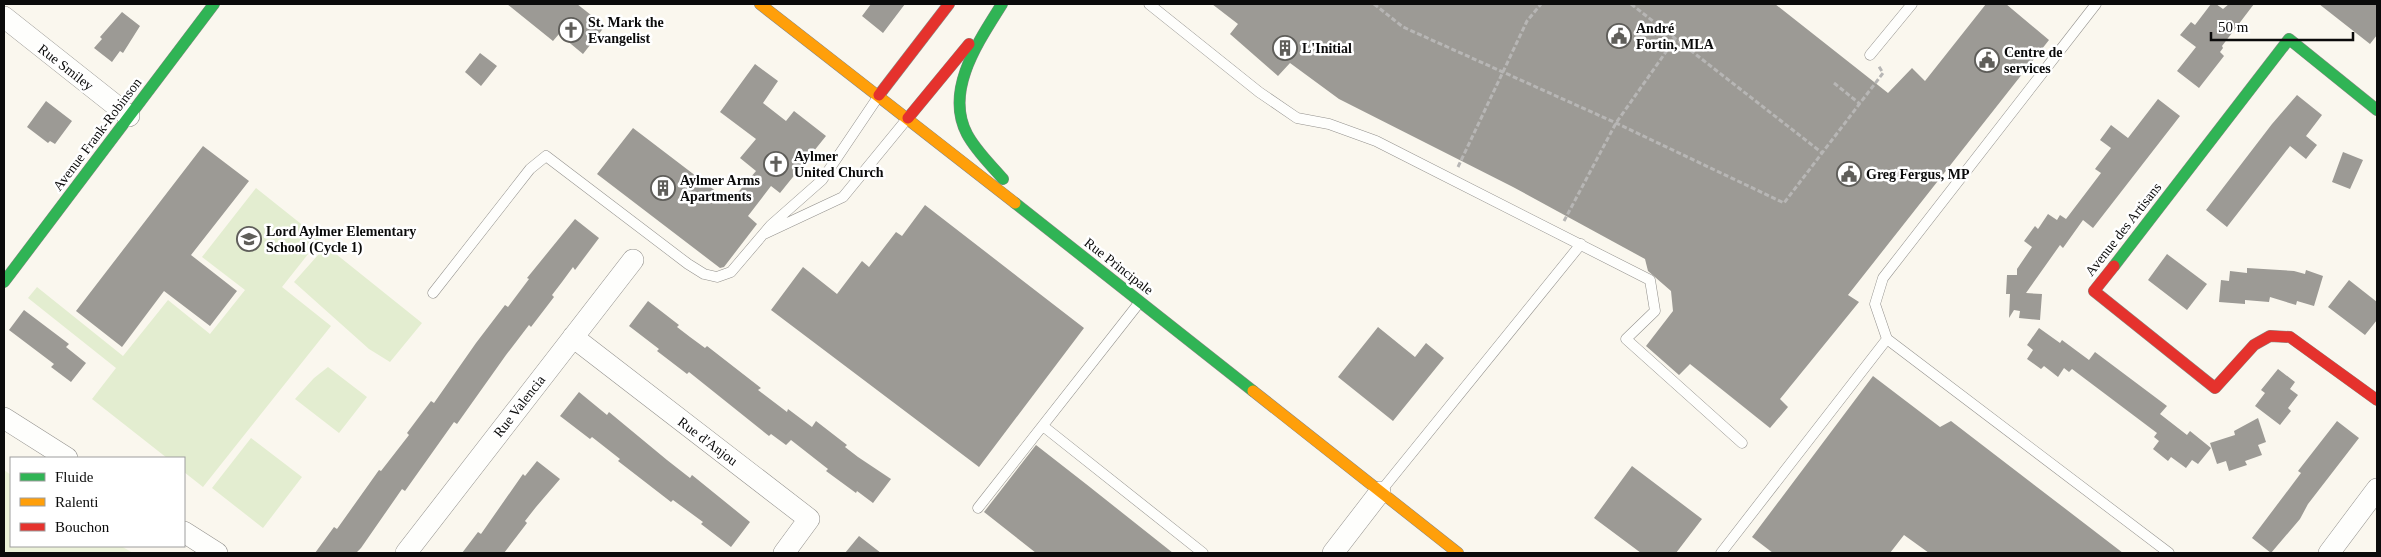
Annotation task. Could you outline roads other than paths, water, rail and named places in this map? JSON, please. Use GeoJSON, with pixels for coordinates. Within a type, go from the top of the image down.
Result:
{"type":"FeatureCollection","features":[{"type":"Feature","properties":{"kind":"main road","name":"Avenue Frank-Robinson"},"geometry":{"type":"LineString","coordinates":[[4,282],[214,4]]}},
{"type":"Feature","properties":{"kind":"main road","name":"Rue Principale"},"geometry":{"type":"LineString","coordinates":[[760,4],[879,95],[1458,553]]}},
{"type":"Feature","properties":{"kind":"main road"},"geometry":{"type":"LineString","coordinates":[[879,95],[949,4]]}},
{"type":"Feature","properties":{"kind":"main road"},"geometry":{"type":"LineString","coordinates":[[908,118],[1002,4]]}},
{"type":"Feature","properties":{"kind":"main road"},"geometry":{"type":"LineString","coordinates":[[1002,4],[967,69],[959,97],[959,109],[966,134],[1049,230]]}},
{"type":"Feature","properties":{"kind":"main road","name":"Avenue des Artisans"},"geometry":{"type":"LineString","coordinates":[[2377,110],[2290,39],[2094,292],[2215,388],[2254,345],[2270,336],[2290,337],[2377,400]]}},
{"type":"Feature","properties":{"kind":"street","name":"Rue Smiley"},"geometry":{"type":"LineString","coordinates":[[4,17],[128,116]]}},
{"type":"Feature","properties":{"kind":"street","name":"Rue Valencia"},"geometry":{"type":"LineString","coordinates":[[406,553],[633,260]]}},
{"type":"Feature","properties":{"kind":"street","name":"Rue d'Anjou"},"geometry":{"type":"LineString","coordinates":[[572,337],[809,519],[784,553]]}},
{"type":"Feature","properties":{"kind":"street"},"geometry":{"type":"LineString","coordinates":[[4,418],[65,457]]}},
{"type":"Feature","properties":{"kind":"street"},"geometry":{"type":"LineString","coordinates":[[2329,553],[2377,489]]}},
{"type":"Feature","properties":{"kind":"street"},"geometry":{"type":"LineString","coordinates":[[1333,553],[1380,492]]}},
{"type":"Feature","properties":{"kind":"street"},"geometry":{"type":"LineString","coordinates":[[185,533],[217,553]]}},
{"type":"Feature","properties":{"kind":"lane"},"geometry":{"type":"LineString","coordinates":[[1149,4],[1259,92],[1297,118],[1329,124],[1376,141],[1650,280],[1655,310],[1626,339],[1742,443]]}},
{"type":"Feature","properties":{"kind":"lane"},"geometry":{"type":"LineString","coordinates":[[1870,55],[1912,4]]}},
{"type":"Feature","properties":{"kind":"lane"},"geometry":{"type":"LineString","coordinates":[[2096,4],[1883,278],[1875,304],[1887,339],[2170,553]]}},
{"type":"Feature","properties":{"kind":"lane"},"geometry":{"type":"LineString","coordinates":[[432,293],[530,169],[546,156],[650,236],[704,274],[717,277],[731,272],[761,236],[822,180],[879,95]]}},
{"type":"Feature","properties":{"kind":"lane"},"geometry":{"type":"LineString","coordinates":[[761,236],[843,197],[908,118]]}},
{"type":"Feature","properties":{"kind":"lane"},"geometry":{"type":"LineString","coordinates":[[1380,492],[1581,244]]}},
{"type":"Feature","properties":{"kind":"lane"},"geometry":{"type":"LineString","coordinates":[[978,508],[1140,302]]}},
{"type":"Feature","properties":{"kind":"lane"},"geometry":{"type":"LineString","coordinates":[[1721,553],[1887,339]]}},
{"type":"Feature","properties":{"kind":"lane"},"geometry":{"type":"LineString","coordinates":[[1043,426],[1203,553]]}},
{"type":"Feature","properties":{"kind":"place","name":"St. Mark the Evangelist"},"geometry":{"type":"Point","coordinates":[571,30]}},
{"type":"Feature","properties":{"kind":"place","name":"André Fortin, MLA"},"geometry":{"type":"Point","coordinates":[1619,36]}},
{"type":"Feature","properties":{"kind":"place","name":"L'Initial"},"geometry":{"type":"Point","coordinates":[1285,48]}},
{"type":"Feature","properties":{"kind":"place","name":"Centre de services"},"geometry":{"type":"Point","coordinates":[1987,60]}},
{"type":"Feature","properties":{"kind":"place","name":"Aylmer United Church"},"geometry":{"type":"Point","coordinates":[776,164]}},
{"type":"Feature","properties":{"kind":"place","name":"Greg Fergus, MP"},"geometry":{"type":"Point","coordinates":[1849,174]}},
{"type":"Feature","properties":{"kind":"place","name":"Aylmer Arms Apartments"},"geometry":{"type":"Point","coordinates":[663,188]}},
{"type":"Feature","properties":{"kind":"place","name":"Lord Aylmer Elementary School (Cycle 1)"},"geometry":{"type":"Point","coordinates":[249,239]}}]}
